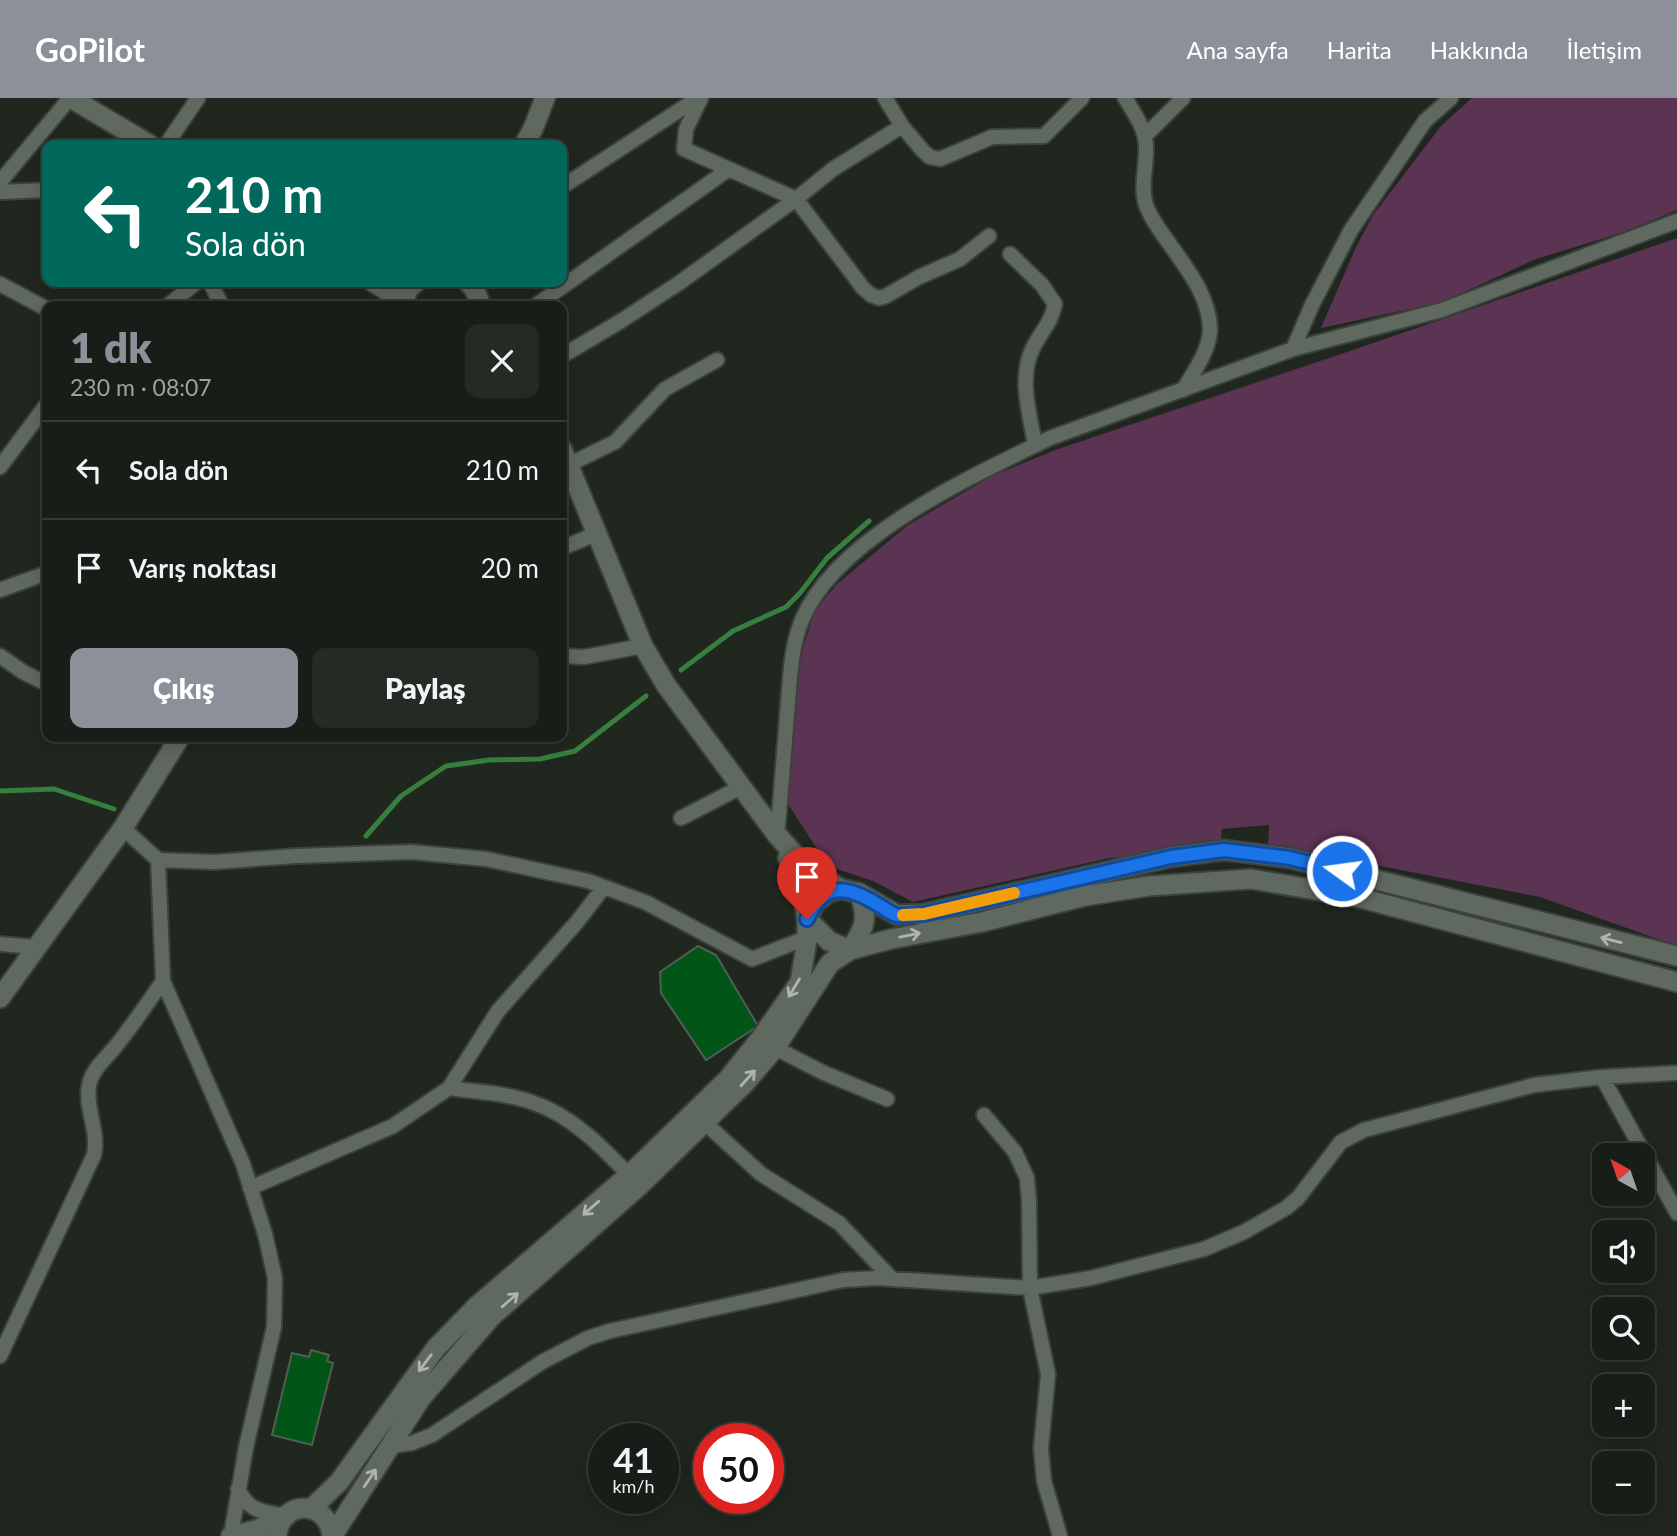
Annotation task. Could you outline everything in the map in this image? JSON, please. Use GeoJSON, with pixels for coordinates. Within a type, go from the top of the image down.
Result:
{"type":"FeatureCollection","features":[{"type":"Feature","properties":{"kind":"main road"},"geometry":{"type":"LineString","coordinates":[[70,98],[141,140]]}},
{"type":"Feature","properties":{"kind":"main road"},"geometry":{"type":"LineString","coordinates":[[528,140],[545,98]]}},
{"type":"Feature","properties":{"kind":"main road"},"geometry":{"type":"LineString","coordinates":[[380,287],[399,301]]}},
{"type":"Feature","properties":{"kind":"main road"},"geometry":{"type":"LineString","coordinates":[[567,458],[643,646],[666,685],[777,835],[806,867],[897,915],[924,914],[1171,857],[1224,850],[1290,858],[1677,956]]}},
{"type":"Feature","properties":{"kind":"main road"},"geometry":{"type":"LineString","coordinates":[[0,998],[123,828],[177,742]]}},
{"type":"Feature","properties":{"kind":"main road"},"geometry":{"type":"LineString","coordinates":[[777,835],[801,884],[811,930],[839,947],[850,950]]}},
{"type":"Feature","properties":{"kind":"main road"},"geometry":{"type":"LineString","coordinates":[[332,1535],[421,1398],[491,1317],[639,1186],[745,1083],[775,1048],[830,963],[850,950],[891,939],[982,922],[1085,896],[1149,886],[1251,879],[1357,897],[1677,982]]}},
{"type":"Feature","properties":{"kind":"main road"},"geometry":{"type":"LineString","coordinates":[[311,1509],[339,1482],[444,1339],[477,1306],[629,1175],[728,1079],[800,982],[815,903],[829,892],[850,891]]}},
{"type":"Feature","properties":{"kind":"main road"},"geometry":{"type":"LineString","coordinates":[[850,891],[865,908],[863,931],[850,950]]}},
{"type":"Feature","properties":{"kind":"main road"},"geometry":{"type":"LineString","coordinates":[[231,1536],[256,1530],[293,1511],[311,1509],[326,1518],[332,1535]]}},
{"type":"Feature","properties":{"kind":"main road"},"geometry":{"type":"LineString","coordinates":[[277,1536],[280,1523],[286,1516]]}},
{"type":"Feature","properties":{"kind":"street"},"geometry":{"type":"LineString","coordinates":[[0,182],[70,98]]}},
{"type":"Feature","properties":{"kind":"street"},"geometry":{"type":"LineString","coordinates":[[169,140],[198,98]]}},
{"type":"Feature","properties":{"kind":"street"},"geometry":{"type":"LineString","coordinates":[[567,184],[699,98]]}},
{"type":"Feature","properties":{"kind":"street"},"geometry":{"type":"LineString","coordinates":[[699,98],[686,129],[684,149],[796,199],[863,288],[879,298],[960,259],[989,236]]}},
{"type":"Feature","properties":{"kind":"street"},"geometry":{"type":"LineString","coordinates":[[885,98],[902,126],[923,151],[940,159],[984,139],[1044,136],[1082,98]]}},
{"type":"Feature","properties":{"kind":"street"},"geometry":{"type":"LineString","coordinates":[[1125,98],[1145,136],[1147,146],[1143,195],[1146,207],[1192,275],[1208,318],[1210,333],[1205,349],[1183,390]]}},
{"type":"Feature","properties":{"kind":"street"},"geometry":{"type":"LineString","coordinates":[[1145,136],[1183,98]]}},
{"type":"Feature","properties":{"kind":"street"},"geometry":{"type":"LineString","coordinates":[[1293,349],[1312,305],[1351,230],[1425,121],[1451,98]]}},
{"type":"Feature","properties":{"kind":"street"},"geometry":{"type":"LineString","coordinates":[[670,116],[686,129]]}},
{"type":"Feature","properties":{"kind":"street"},"geometry":{"type":"LineString","coordinates":[[567,353],[678,283],[796,199],[833,169],[902,126]]}},
{"type":"Feature","properties":{"kind":"street"},"geometry":{"type":"LineString","coordinates":[[567,283],[729,169]]}},
{"type":"Feature","properties":{"kind":"street"},"geometry":{"type":"LineString","coordinates":[[0,192],[42,190]]}},
{"type":"Feature","properties":{"kind":"street"},"geometry":{"type":"LineString","coordinates":[[777,835],[791,664],[802,620],[822,585],[842,563],[893,524],[945,492],[1050,438],[1293,349],[1442,310],[1677,221]]}},
{"type":"Feature","properties":{"kind":"street"},"geometry":{"type":"LineString","coordinates":[[1010,254],[1042,285],[1055,304],[1052,317],[1032,348],[1027,364],[1026,380],[1035,445]]}},
{"type":"Feature","properties":{"kind":"street"},"geometry":{"type":"LineString","coordinates":[[0,284],[42,306]]}},
{"type":"Feature","properties":{"kind":"street"},"geometry":{"type":"LineString","coordinates":[[173,301],[191,287]]}},
{"type":"Feature","properties":{"kind":"street"},"geometry":{"type":"LineString","coordinates":[[542,301],[562,287]]}},
{"type":"Feature","properties":{"kind":"street"},"geometry":{"type":"LineString","coordinates":[[567,456],[615,442],[665,389],[717,360]]}},
{"type":"Feature","properties":{"kind":"street"},"geometry":{"type":"LineString","coordinates":[[0,467],[42,411]]}},
{"type":"Feature","properties":{"kind":"street"},"geometry":{"type":"LineString","coordinates":[[567,546],[598,533]]}},
{"type":"Feature","properties":{"kind":"street"},"geometry":{"type":"LineString","coordinates":[[0,590],[42,574]]}},
{"type":"Feature","properties":{"kind":"street"},"geometry":{"type":"LineString","coordinates":[[567,656],[584,657],[643,646]]}},
{"type":"Feature","properties":{"kind":"street"},"geometry":{"type":"LineString","coordinates":[[0,656],[42,682]]}},
{"type":"Feature","properties":{"kind":"street"},"geometry":{"type":"LineString","coordinates":[[681,818],[741,788]]}},
{"type":"Feature","properties":{"kind":"street"},"geometry":{"type":"LineString","coordinates":[[123,828],[158,860],[214,862],[411,852],[486,859],[588,881],[647,903],[752,959],[811,930]]}},
{"type":"Feature","properties":{"kind":"street"},"geometry":{"type":"LineString","coordinates":[[158,860],[163,981],[243,1164],[265,1234],[275,1279],[274,1327],[238,1489],[231,1536]]}},
{"type":"Feature","properties":{"kind":"street"},"geometry":{"type":"LineString","coordinates":[[250,1188],[393,1126],[449,1088],[498,1011],[604,887]]}},
{"type":"Feature","properties":{"kind":"street"},"geometry":{"type":"LineString","coordinates":[[0,944],[36,947]]}},
{"type":"Feature","properties":{"kind":"street"},"geometry":{"type":"LineString","coordinates":[[0,1356],[94,1155],[96,1132],[89,1106],[89,1083],[94,1071],[121,1040],[163,981]]}},
{"type":"Feature","properties":{"kind":"street"},"geometry":{"type":"LineString","coordinates":[[775,1048],[824,1073],[887,1098]]}},
{"type":"Feature","properties":{"kind":"street"},"geometry":{"type":"LineString","coordinates":[[391,1446],[412,1443],[432,1435],[565,1349],[610,1331],[843,1280],[892,1279],[1030,1287],[1091,1278],[1142,1266],[1204,1249],[1244,1232],[1286,1208],[1298,1198],[1341,1142],[1364,1129],[1534,1086],[1602,1077],[1677,1073]]}},
{"type":"Feature","properties":{"kind":"street"},"geometry":{"type":"LineString","coordinates":[[1602,1077],[1677,1213]]}},
{"type":"Feature","properties":{"kind":"street"},"geometry":{"type":"LineString","coordinates":[[449,1088],[511,1097],[551,1110],[582,1130],[629,1175]]}},
{"type":"Feature","properties":{"kind":"street"},"geometry":{"type":"LineString","coordinates":[[984,1115],[1015,1152],[1027,1178],[1030,1287],[1048,1374],[1041,1448],[1044,1481],[1060,1536]]}},
{"type":"Feature","properties":{"kind":"street"},"geometry":{"type":"LineString","coordinates":[[704,1122],[761,1174],[839,1223],[892,1279]]}},
{"type":"Feature","properties":{"kind":"street"},"geometry":{"type":"LineString","coordinates":[[238,1489],[243,1500],[253,1510],[286,1516]]}},
{"type":"Feature","properties":{"kind":"shaded area"},"geometry":{"type":"Polygon","coordinates":[[[1472,98],[1677,98],[1677,210],[1627,231],[1536,259],[1443,302],[1321,328],[1373,215],[1441,126],[1472,98]]]}},
{"type":"Feature","properties":{"kind":"shaded area"},"geometry":{"type":"Polygon","coordinates":[[[1677,238],[1677,946],[1540,897],[1268,847],[1269,825],[1222,829],[1220,853],[1109,858],[913,902],[873,881],[828,866],[788,804],[797,667],[815,610],[838,583],[908,525],[992,476],[1055,450],[1677,238]]]}},
{"type":"Feature","properties":{"kind":"building"},"geometry":{"type":"Polygon","coordinates":[[[698,946],[716,955],[758,1026],[706,1060],[661,993],[660,972],[698,946]]]}},
{"type":"Feature","properties":{"kind":"building"},"geometry":{"type":"Polygon","coordinates":[[[311,1350],[329,1355],[327,1361],[333,1363],[312,1445],[272,1435],[292,1353],[309,1357],[311,1350]]]}},
{"type":"Feature","properties":{"kind":"waterway"},"geometry":{"type":"LineString","coordinates":[[681,670],[733,631],[786,607],[827,558],[869,521]]}},
{"type":"Feature","properties":{"kind":"waterway"},"geometry":{"type":"LineString","coordinates":[[366,836],[401,796],[446,766],[489,760],[540,759],[575,751],[646,696]]}},
{"type":"Feature","properties":{"kind":"waterway"},"geometry":{"type":"LineString","coordinates":[[0,791],[54,789],[114,809]]}},
{"type":"Feature","properties":{"kind":"slow traffic"},"geometry":{"type":"LineString","coordinates":[[903,915],[924,914],[1014,893]]}},
{"type":"Feature","properties":{"kind":"route"},"geometry":{"type":"LineString","coordinates":[[807,919],[815,903],[829,892],[841,889],[859,893],[897,915],[924,914],[1171,857],[1224,850],[1290,858],[1342,871]]}}]}
